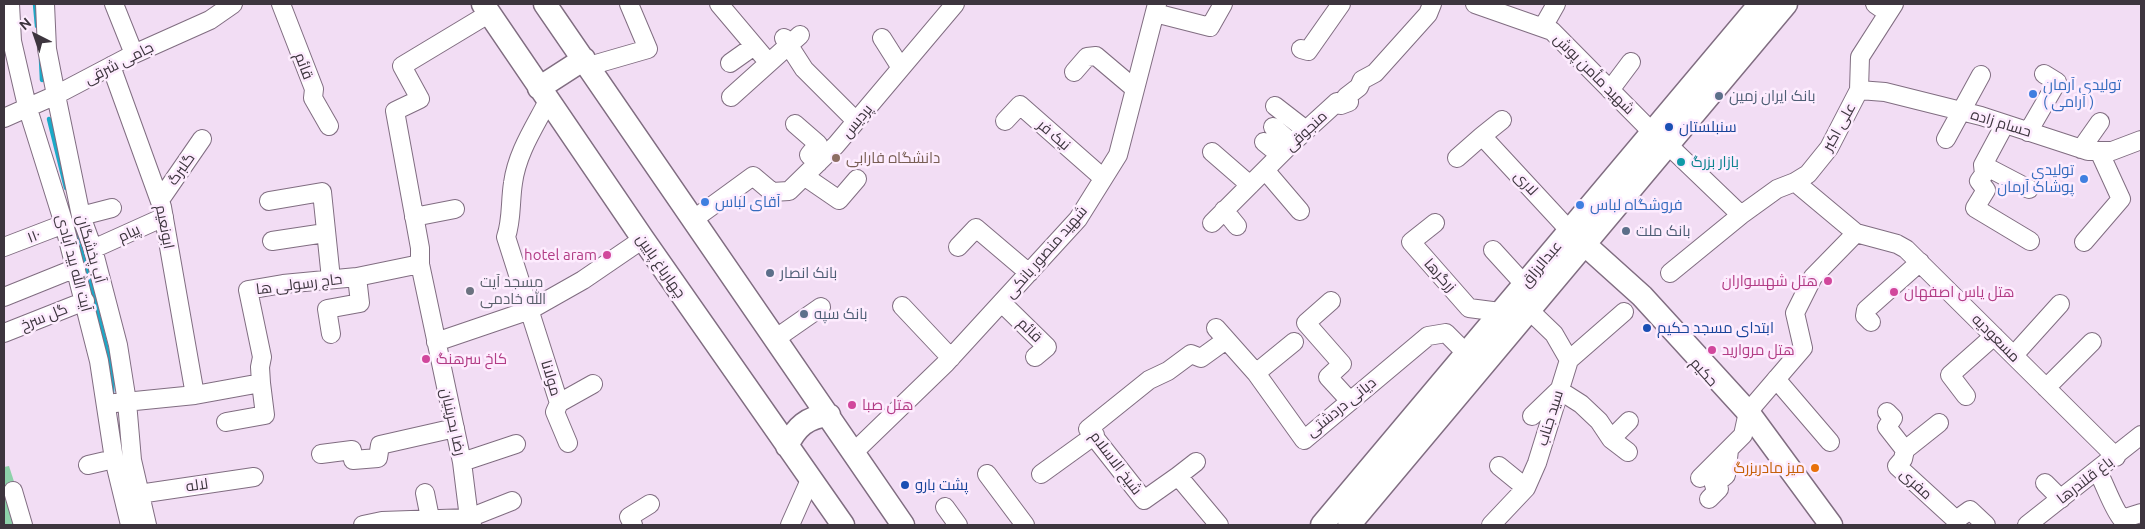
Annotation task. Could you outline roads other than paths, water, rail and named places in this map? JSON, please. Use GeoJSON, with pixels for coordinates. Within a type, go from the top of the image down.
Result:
{"type":"FeatureCollection","features":[{"type":"Feature","properties":{"kind":"main road"},"geometry":{"type":"LineString","coordinates":[[545,4],[904,525]]}},
{"type":"Feature","properties":{"kind":"main road","name":"عبدالرزاق"},"geometry":{"type":"LineString","coordinates":[[1660,138],[1760,4]]}},
{"type":"Feature","properties":{"kind":"main road","name":"عبدالرزاق"},"geometry":{"type":"LineString","coordinates":[[1322,525],[1524,284],[1575,238],[1660,138],[1783,5]]}},
{"type":"Feature","properties":{"kind":"main road","name":"چهارباغ پایین"},"geometry":{"type":"LineString","coordinates":[[487,9],[643,239],[843,525]]}},
{"type":"Feature","properties":{"kind":"main road"},"geometry":{"type":"LineString","coordinates":[[544,95],[586,63]]}},
{"type":"Feature","properties":{"kind":"main road","name":"عبدالرزاق"},"geometry":{"type":"LineString","coordinates":[[1349,525],[1529,310],[1575,238]]}},
{"type":"Feature","properties":{"kind":"main road","name":"حکیم"},"geometry":{"type":"LineString","coordinates":[[1575,238],[1642,296],[1748,412],[1831,525]]}},
{"type":"Feature","properties":{"kind":"main road"},"geometry":{"type":"LineString","coordinates":[[787,446],[794,432],[804,423],[815,416],[829,416]]}},
{"type":"Feature","properties":{"kind":"street","name":"آیت الله بید آبادی"},"geometry":{"type":"LineString","coordinates":[[10,4],[12,41],[27,106],[64,224],[99,361],[114,459],[130,525]]}},
{"type":"Feature","properties":{"kind":"street","name":"آب پخشگان"},"geometry":{"type":"LineString","coordinates":[[45,4],[47,49],[56,95],[81,216],[94,249],[118,345],[127,402],[132,460],[147,525]]}},
{"type":"Feature","properties":{"kind":"street"},"geometry":{"type":"LineString","coordinates":[[114,4],[134,54]]}},
{"type":"Feature","properties":{"kind":"street","name":"جامی شرقی"},"geometry":{"type":"LineString","coordinates":[[4,118],[27,106],[56,95],[134,54],[210,20],[233,4]]}},
{"type":"Feature","properties":{"kind":"street","name":"قائم"},"geometry":{"type":"LineString","coordinates":[[281,4],[314,89],[313,98],[329,126]]}},
{"type":"Feature","properties":{"kind":"street"},"geometry":{"type":"LineString","coordinates":[[586,63],[648,49],[629,4]]}},
{"type":"Feature","properties":{"kind":"street"},"geometry":{"type":"LineString","coordinates":[[719,4],[768,62]]}},
{"type":"Feature","properties":{"kind":"street","name":"پردیس"},"geometry":{"type":"LineString","coordinates":[[694,219],[753,176],[772,192],[789,191],[818,163],[856,121],[955,4]]}},
{"type":"Feature","properties":{"kind":"street"},"geometry":{"type":"LineString","coordinates":[[1156,8],[1210,27],[1223,4]]}},
{"type":"Feature","properties":{"kind":"street"},"geometry":{"type":"LineString","coordinates":[[1301,49],[1308,51],[1341,4]]}},
{"type":"Feature","properties":{"kind":"street","name":"منجوقی"},"geometry":{"type":"LineString","coordinates":[[1237,226],[1218,216],[1337,102],[1342,106],[1349,102],[1346,97],[1359,87],[1362,80],[1375,73],[1428,14],[1432,4]]}},
{"type":"Feature","properties":{"kind":"street","name":"شهید مأمن پوش"},"geometry":{"type":"LineString","coordinates":[[1475,4],[1552,31],[1660,138]]}},
{"type":"Feature","properties":{"kind":"street"},"geometry":{"type":"LineString","coordinates":[[1543,27],[1556,4]]}},
{"type":"Feature","properties":{"kind":"street","name":"علی اکبر"},"geometry":{"type":"LineString","coordinates":[[1670,273],[1740,215],[1777,189],[1795,182],[1808,174],[1829,148],[1859,90],[1860,56],[1885,7]]}},
{"type":"Feature","properties":{"kind":"street","name":"شهید منصور بانکی"},"geometry":{"type":"LineString","coordinates":[[854,452],[951,358],[1078,219],[1118,155],[1156,8]]}},
{"type":"Feature","properties":{"kind":"street"},"geometry":{"type":"LineString","coordinates":[[487,9],[402,66],[420,99],[395,111],[420,248],[420,264],[436,342],[530,310],[583,280],[643,239]]}},
{"type":"Feature","properties":{"kind":"street"},"geometry":{"type":"LineString","coordinates":[[882,38],[901,68]]}},
{"type":"Feature","properties":{"kind":"street"},"geometry":{"type":"LineString","coordinates":[[732,96],[790,40],[804,69],[856,121]]}},
{"type":"Feature","properties":{"kind":"street"},"geometry":{"type":"LineString","coordinates":[[730,63],[754,46]]}},
{"type":"Feature","properties":{"kind":"street"},"geometry":{"type":"LineString","coordinates":[[1074,72],[1087,56],[1096,56],[1135,89]]}},
{"type":"Feature","properties":{"kind":"street"},"geometry":{"type":"LineString","coordinates":[[1610,90],[1631,62]]}},
{"type":"Feature","properties":{"kind":"street","name":"ابونعیم"},"geometry":{"type":"LineString","coordinates":[[111,66],[160,200],[195,395]]}},
{"type":"Feature","properties":{"kind":"street"},"geometry":{"type":"LineString","coordinates":[[2028,132],[2057,82],[2044,74]]}},
{"type":"Feature","properties":{"kind":"street"},"geometry":{"type":"LineString","coordinates":[[1946,139],[1981,75]]}},
{"type":"Feature","properties":{"kind":"street","name":"حسام زاده"},"geometry":{"type":"LineString","coordinates":[[1859,90],[1884,92],[1960,111],[2082,149],[2112,151],[2141,140]]}},
{"type":"Feature","properties":{"kind":"street"},"geometry":{"type":"LineString","coordinates":[[530,310],[506,238],[510,225],[513,183],[521,151],[544,95]]}},
{"type":"Feature","properties":{"kind":"street","name":"نیک فر"},"geometry":{"type":"LineString","coordinates":[[1006,121],[1020,105],[1103,178]]}},
{"type":"Feature","properties":{"kind":"street"},"geometry":{"type":"LineString","coordinates":[[1275,106],[1306,130]]}},
{"type":"Feature","properties":{"kind":"street"},"geometry":{"type":"LineString","coordinates":[[1457,158],[1502,120]]}},
{"type":"Feature","properties":{"kind":"street"},"geometry":{"type":"LineString","coordinates":[[2082,149],[2100,122]]}},
{"type":"Feature","properties":{"kind":"street"},"geometry":{"type":"LineString","coordinates":[[795,124],[818,144],[809,155],[818,163]]}},
{"type":"Feature","properties":{"kind":"street"},"geometry":{"type":"LineString","coordinates":[[2005,124],[1983,165],[1984,174],[1979,181],[1986,190],[1975,208],[2030,241]]}},
{"type":"Feature","properties":{"kind":"street"},"geometry":{"type":"LineString","coordinates":[[1273,127],[1286,149]]}},
{"type":"Feature","properties":{"kind":"street","name":"لاری"},"geometry":{"type":"LineString","coordinates":[[1482,136],[1575,238]]}},
{"type":"Feature","properties":{"kind":"street"},"geometry":{"type":"LineString","coordinates":[[1660,138],[1740,215]]}},
{"type":"Feature","properties":{"kind":"street","name":"گلبرگ"},"geometry":{"type":"LineString","coordinates":[[160,200],[202,139]]}},
{"type":"Feature","properties":{"kind":"street"},"geometry":{"type":"LineString","coordinates":[[1264,142],[1286,149]]}},
{"type":"Feature","properties":{"kind":"street"},"geometry":{"type":"LineString","coordinates":[[2084,242],[2120,199],[2099,151]]}},
{"type":"Feature","properties":{"kind":"street"},"geometry":{"type":"LineString","coordinates":[[1212,152],[1250,185]]}},
{"type":"Feature","properties":{"kind":"street"},"geometry":{"type":"LineString","coordinates":[[1983,165],[2029,190]]}},
{"type":"Feature","properties":{"kind":"street"},"geometry":{"type":"LineString","coordinates":[[1265,170],[1300,211]]}},
{"type":"Feature","properties":{"kind":"street"},"geometry":{"type":"LineString","coordinates":[[804,176],[839,200],[857,179]]}},
{"type":"Feature","properties":{"kind":"street","name":"مسعودیه"},"geometry":{"type":"LineString","coordinates":[[1795,182],[1856,233],[1897,244],[1920,262],[2116,457]]}},
{"type":"Feature","properties":{"kind":"street"},"geometry":{"type":"LineString","coordinates":[[269,201],[322,192],[331,279]]}},
{"type":"Feature","properties":{"kind":"street"},"geometry":{"type":"LineString","coordinates":[[81,216],[112,208]]}},
{"type":"Feature","properties":{"kind":"street"},"geometry":{"type":"LineString","coordinates":[[414,217],[455,209]]}},
{"type":"Feature","properties":{"kind":"street","name":"پیام"},"geometry":{"type":"LineString","coordinates":[[94,249],[164,217]]}},
{"type":"Feature","properties":{"kind":"street","name":"زرگرها"},"geometry":{"type":"LineString","coordinates":[[1435,223],[1411,242],[1469,308],[1500,312]]}},
{"type":"Feature","properties":{"kind":"street","name":"۱۱۰"},"geometry":{"type":"LineString","coordinates":[[4,248],[64,224]]}},
{"type":"Feature","properties":{"kind":"street"},"geometry":{"type":"LineString","coordinates":[[958,247],[976,228],[1029,273]]}},
{"type":"Feature","properties":{"kind":"street"},"geometry":{"type":"LineString","coordinates":[[272,241],[325,233]]}},
{"type":"Feature","properties":{"kind":"street"},"geometry":{"type":"LineString","coordinates":[[1700,478],[1743,435],[1748,412],[1803,348],[1795,313],[1814,277],[1856,233]]}},
{"type":"Feature","properties":{"kind":"street","name":"حکیم"},"geometry":{"type":"LineString","coordinates":[[1575,238],[1638,300],[1750,423],[1825,525]]}},
{"type":"Feature","properties":{"kind":"street"},"geometry":{"type":"LineString","coordinates":[[1494,250],[1524,284]]}},
{"type":"Feature","properties":{"kind":"street"},"geometry":{"type":"LineString","coordinates":[[1871,322],[1865,316],[1866,310],[1920,262]]}},
{"type":"Feature","properties":{"kind":"street","name":"حاج رسولی ها"},"geometry":{"type":"LineString","coordinates":[[261,383],[260,367],[262,358],[248,290],[283,284],[357,277],[420,264]]}},
{"type":"Feature","properties":{"kind":"street"},"geometry":{"type":"LineString","coordinates":[[4,297],[76,268]]}},
{"type":"Feature","properties":{"kind":"street"},"geometry":{"type":"LineString","coordinates":[[330,334],[327,309],[360,303],[357,277]]}},
{"type":"Feature","properties":{"kind":"street","name":"گل سرخ"},"geometry":{"type":"LineString","coordinates":[[4,334],[85,302]]}},
{"type":"Feature","properties":{"kind":"street"},"geometry":{"type":"LineString","coordinates":[[1331,302],[1306,323],[1342,364],[1328,377],[1350,401]]}},
{"type":"Feature","properties":{"kind":"street","name":"قائم"},"geometry":{"type":"LineString","coordinates":[[1002,303],[1048,347],[1035,358]]}},
{"type":"Feature","properties":{"kind":"street"},"geometry":{"type":"LineString","coordinates":[[2014,355],[2060,304]]}},
{"type":"Feature","properties":{"kind":"street"},"geometry":{"type":"LineString","coordinates":[[902,306],[951,358]]}},
{"type":"Feature","properties":{"kind":"street"},"geometry":{"type":"LineString","coordinates":[[776,340],[820,307]]}},
{"type":"Feature","properties":{"kind":"street","name":"مولانا"},"geometry":{"type":"LineString","coordinates":[[530,310],[559,403],[555,412],[568,443]]}},
{"type":"Feature","properties":{"kind":"street"},"geometry":{"type":"LineString","coordinates":[[1529,310],[1554,334],[1569,360],[1624,312]]}},
{"type":"Feature","properties":{"kind":"street","name":"دیانی دردشتی"},"geometry":{"type":"LineString","coordinates":[[1221,334],[1256,373],[1304,440],[1350,401],[1378,384],[1428,336],[1446,333],[1466,353]]}},
{"type":"Feature","properties":{"kind":"street","name":"شیخ الاسلام"},"geometry":{"type":"LineString","coordinates":[[1178,476],[1144,500],[1095,435],[1088,429],[1149,380],[1168,371],[1190,354],[1201,358],[1221,334]]}},
{"type":"Feature","properties":{"kind":"street"},"geometry":{"type":"LineString","coordinates":[[1966,396],[1950,375],[1972,366],[1994,336]]}},
{"type":"Feature","properties":{"kind":"street","name":"رضا بحرینیان"},"geometry":{"type":"LineString","coordinates":[[436,342],[462,462],[471,522]]}},
{"type":"Feature","properties":{"kind":"street"},"geometry":{"type":"LineString","coordinates":[[1256,373],[1294,342]]}},
{"type":"Feature","properties":{"kind":"street"},"geometry":{"type":"LineString","coordinates":[[2046,388],[2092,342]]}},
{"type":"Feature","properties":{"kind":"street","name":"سید جناب"},"geometry":{"type":"LineString","coordinates":[[1490,525],[1526,488],[1537,463],[1569,360]]}},
{"type":"Feature","properties":{"kind":"street"},"geometry":{"type":"LineString","coordinates":[[1776,379],[1830,442]]}},
{"type":"Feature","properties":{"kind":"street"},"geometry":{"type":"LineString","coordinates":[[105,404],[195,395],[261,383],[265,415],[226,422]]}},
{"type":"Feature","properties":{"kind":"street"},"geometry":{"type":"LineString","coordinates":[[559,403],[593,384]]}},
{"type":"Feature","properties":{"kind":"street"},"geometry":{"type":"LineString","coordinates":[[1532,416],[1559,390],[1581,404],[1599,421],[1611,439],[1628,452]]}},
{"type":"Feature","properties":{"kind":"street","name":"مفری"},"geometry":{"type":"LineString","coordinates":[[1887,412],[1893,418],[1887,428],[1905,450],[1903,459],[1897,466],[1956,520],[1970,510],[1986,525]]}},
{"type":"Feature","properties":{"kind":"street"},"geometry":{"type":"LineString","coordinates":[[1611,439],[1629,421]]}},
{"type":"Feature","properties":{"kind":"street"},"geometry":{"type":"LineString","coordinates":[[1905,450],[1939,423]]}},
{"type":"Feature","properties":{"kind":"street"},"geometry":{"type":"LineString","coordinates":[[321,454],[352,450],[353,460],[378,458],[380,445],[455,428]]}},
{"type":"Feature","properties":{"kind":"street"},"geometry":{"type":"LineString","coordinates":[[1041,474],[1095,435]]}},
{"type":"Feature","properties":{"kind":"street","name":"باغ قلندرها"},"geometry":{"type":"LineString","coordinates":[[2027,525],[2116,457],[2141,435]]}},
{"type":"Feature","properties":{"kind":"street"},"geometry":{"type":"LineString","coordinates":[[462,462],[516,444]]}},
{"type":"Feature","properties":{"kind":"street"},"geometry":{"type":"LineString","coordinates":[[1709,499],[1720,489],[1714,485],[1726,475],[1729,450]]}},
{"type":"Feature","properties":{"kind":"street"},"geometry":{"type":"LineString","coordinates":[[88,465],[114,459]]}},
{"type":"Feature","properties":{"kind":"street"},"geometry":{"type":"LineString","coordinates":[[1196,462],[1178,476],[1219,525]]}},
{"type":"Feature","properties":{"kind":"street"},"geometry":{"type":"LineString","coordinates":[[1499,466],[1526,488]]}},
{"type":"Feature","properties":{"kind":"street"},"geometry":{"type":"LineString","coordinates":[[2097,470],[2111,495],[2115,511],[2122,519],[2141,513]]}},
{"type":"Feature","properties":{"kind":"street"},"geometry":{"type":"LineString","coordinates":[[987,474],[1025,525]]}},
{"type":"Feature","properties":{"kind":"street","name":"لاله"},"geometry":{"type":"LineString","coordinates":[[139,494],[254,477]]}},
{"type":"Feature","properties":{"kind":"street"},"geometry":{"type":"LineString","coordinates":[[790,525],[810,480]]}},
{"type":"Feature","properties":{"kind":"street"},"geometry":{"type":"LineString","coordinates":[[2045,483],[2060,499]]}},
{"type":"Feature","properties":{"kind":"street"},"geometry":{"type":"LineString","coordinates":[[13,491],[23,525]]}},
{"type":"Feature","properties":{"kind":"street"},"geometry":{"type":"LineString","coordinates":[[425,493],[430,518]]}},
{"type":"Feature","properties":{"kind":"street"},"geometry":{"type":"LineString","coordinates":[[363,525],[382,521],[430,518],[471,522],[512,500]]}},
{"type":"Feature","properties":{"kind":"street"},"geometry":{"type":"LineString","coordinates":[[634,525],[629,517],[650,504]]}},
{"type":"Feature","properties":{"kind":"street"},"geometry":{"type":"LineString","coordinates":[[945,507],[958,525]]}},
{"type":"Feature","properties":{"kind":"waterway"},"geometry":{"type":"LineString","coordinates":[[35,4],[37,26]]}},
{"type":"Feature","properties":{"kind":"waterway"},"geometry":{"type":"LineString","coordinates":[[41,59],[42,80]]}},
{"type":"Feature","properties":{"kind":"waterway"},"geometry":{"type":"LineString","coordinates":[[49,119],[66,188]]}},
{"type":"Feature","properties":{"kind":"waterway"},"geometry":{"type":"LineString","coordinates":[[76,227],[113,374],[112,394]]}},
{"type":"Feature","properties":{"kind":"place","name":"تولیدی آرمان ( آرامی )"},"geometry":{"type":"Point","coordinates":[2033,94]}},
{"type":"Feature","properties":{"kind":"place","name":"بانک ایران زمین"},"geometry":{"type":"Point","coordinates":[1719,96]}},
{"type":"Feature","properties":{"kind":"place","name":"سنبلستان"},"geometry":{"type":"Point","coordinates":[1669,127]}},
{"type":"Feature","properties":{"kind":"place","name":"دانشگاه فارابی"},"geometry":{"type":"Point","coordinates":[836,158]}},
{"type":"Feature","properties":{"kind":"place","name":"بازار بزرگ"},"geometry":{"type":"Point","coordinates":[1681,162]}},
{"type":"Feature","properties":{"kind":"place","name":"تولیدی پوشاک آرمان"},"geometry":{"type":"Point","coordinates":[2084,179]}},
{"type":"Feature","properties":{"kind":"place","name":"آقای لباس"},"geometry":{"type":"Point","coordinates":[705,202]}},
{"type":"Feature","properties":{"kind":"place","name":"فروشگاه لباس"},"geometry":{"type":"Point","coordinates":[1580,205]}},
{"type":"Feature","properties":{"kind":"place","name":"بانک ملت"},"geometry":{"type":"Point","coordinates":[1626,231]}},
{"type":"Feature","properties":{"kind":"place","name":"hotel aram"},"geometry":{"type":"Point","coordinates":[607,255]}},
{"type":"Feature","properties":{"kind":"place","name":"بانک انصار"},"geometry":{"type":"Point","coordinates":[770,273]}},
{"type":"Feature","properties":{"kind":"place","name":"هتل شهسواران"},"geometry":{"type":"Point","coordinates":[1828,281]}},
{"type":"Feature","properties":{"kind":"place","name":"مسجد آیت الله خادمی"},"geometry":{"type":"Point","coordinates":[470,291]}},
{"type":"Feature","properties":{"kind":"place","name":"هتل یاس اصفهان"},"geometry":{"type":"Point","coordinates":[1894,292]}},
{"type":"Feature","properties":{"kind":"place","name":"بانک سپه"},"geometry":{"type":"Point","coordinates":[804,314]}},
{"type":"Feature","properties":{"kind":"place","name":"ابتدای مسجد حکیم"},"geometry":{"type":"Point","coordinates":[1647,328]}},
{"type":"Feature","properties":{"kind":"place","name":"هتل مروارید"},"geometry":{"type":"Point","coordinates":[1712,350]}},
{"type":"Feature","properties":{"kind":"place","name":"کاخ سرهنگ"},"geometry":{"type":"Point","coordinates":[426,359]}},
{"type":"Feature","properties":{"kind":"place","name":"هتل صبا"},"geometry":{"type":"Point","coordinates":[852,405]}},
{"type":"Feature","properties":{"kind":"place","name":"میز مادربزرگ"},"geometry":{"type":"Point","coordinates":[1815,468]}},
{"type":"Feature","properties":{"kind":"place","name":"پشت بارو"},"geometry":{"type":"Point","coordinates":[905,485]}}]}
